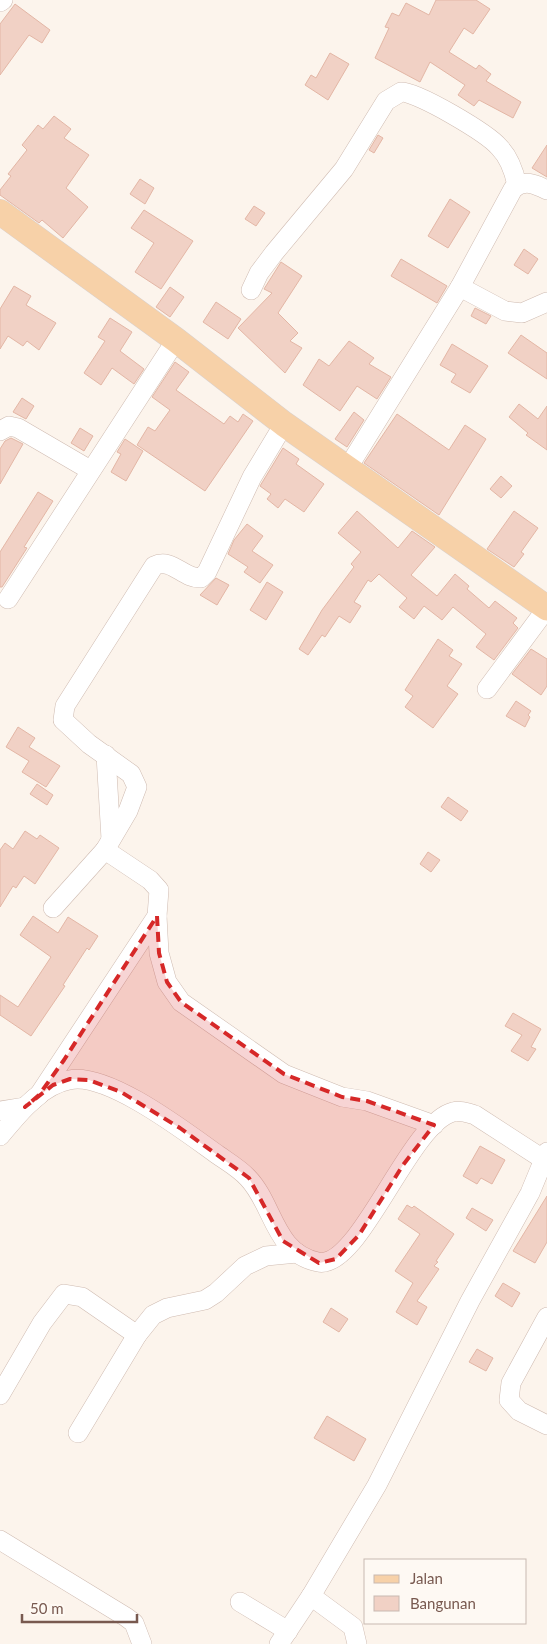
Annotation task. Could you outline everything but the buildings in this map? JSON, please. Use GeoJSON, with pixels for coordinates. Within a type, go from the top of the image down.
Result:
{"type":"FeatureCollection","features":[{"type":"Feature","properties":{"kind":"main road"},"geometry":{"type":"LineString","coordinates":[[0,212],[176,340],[284,424],[547,608]]}},
{"type":"Feature","properties":{"kind":"street"},"geometry":{"type":"LineString","coordinates":[[251,290],[259,273],[344,169],[386,101],[401,92],[417,95],[498,145],[510,163],[518,185]]}},
{"type":"Feature","properties":{"kind":"street"},"geometry":{"type":"LineString","coordinates":[[347,469],[460,287],[508,197],[518,185],[527,182],[547,190]]}},
{"type":"Feature","properties":{"kind":"street"},"geometry":{"type":"LineString","coordinates":[[460,287],[506,311],[522,313],[547,302]]}},
{"type":"Feature","properties":{"kind":"street"},"geometry":{"type":"LineString","coordinates":[[8,599],[176,340]]}},
{"type":"Feature","properties":{"kind":"street"},"geometry":{"type":"LineString","coordinates":[[53,908],[108,844],[128,811],[137,787],[131,774],[89,744],[63,720],[65,706],[154,566],[161,562],[170,564],[193,578],[201,578],[207,572],[252,477],[284,424]]}},
{"type":"Feature","properties":{"kind":"street"},"geometry":{"type":"LineString","coordinates":[[0,431],[9,426],[18,428],[90,470]]}},
{"type":"Feature","properties":{"kind":"street"},"geometry":{"type":"LineString","coordinates":[[487,689],[547,608]]}},
{"type":"Feature","properties":{"kind":"street"},"geometry":{"type":"LineString","coordinates":[[106,755],[108,844],[159,890],[157,916],[159,953],[167,982],[181,1002],[284,1074],[342,1097],[367,1101],[434,1125]]}},
{"type":"Feature","properties":{"kind":"street"},"geometry":{"type":"LineString","coordinates":[[0,1136],[25,1107],[39,1095],[64,1060],[157,916]]}},
{"type":"Feature","properties":{"kind":"street"},"geometry":{"type":"LineString","coordinates":[[0,1111],[25,1107],[53,1085],[70,1079],[89,1080],[121,1092],[180,1128],[249,1178],[267,1208],[283,1241],[297,1252],[319,1263],[336,1259],[358,1235],[403,1165],[434,1125],[445,1115],[463,1111],[475,1115],[545,1156],[530,1193],[470,1301],[377,1485],[311,1596],[284,1637],[240,1602]]}},
{"type":"Feature","properties":{"kind":"street"},"geometry":{"type":"LineString","coordinates":[[78,1433],[137,1335],[153,1315],[167,1308],[205,1300],[216,1294],[245,1266],[266,1256],[297,1252]]}},
{"type":"Feature","properties":{"kind":"street"},"geometry":{"type":"LineString","coordinates":[[0,1395],[42,1323],[64,1294],[82,1297],[137,1335]]}},
{"type":"Feature","properties":{"kind":"street"},"geometry":{"type":"LineString","coordinates":[[546,1319],[511,1383],[509,1400],[519,1411],[547,1425]]}},
{"type":"Feature","properties":{"kind":"street"},"geometry":{"type":"LineString","coordinates":[[0,1540],[126,1617],[134,1623],[142,1644]]}},
{"type":"Feature","properties":{"kind":"street"},"geometry":{"type":"LineString","coordinates":[[311,1596],[353,1627],[357,1644]]}},
{"type":"Feature","properties":{"kind":"highlighted area"},"geometry":{"type":"Polygon","coordinates":[[[157,916],[159,953],[167,982],[181,1002],[284,1074],[342,1097],[367,1101],[434,1125],[403,1165],[359,1235],[336,1259],[319,1263],[283,1241],[249,1178],[180,1128],[121,1092],[89,1080],[70,1079],[53,1085],[25,1107],[39,1095],[64,1060],[157,916]]]}}]}
